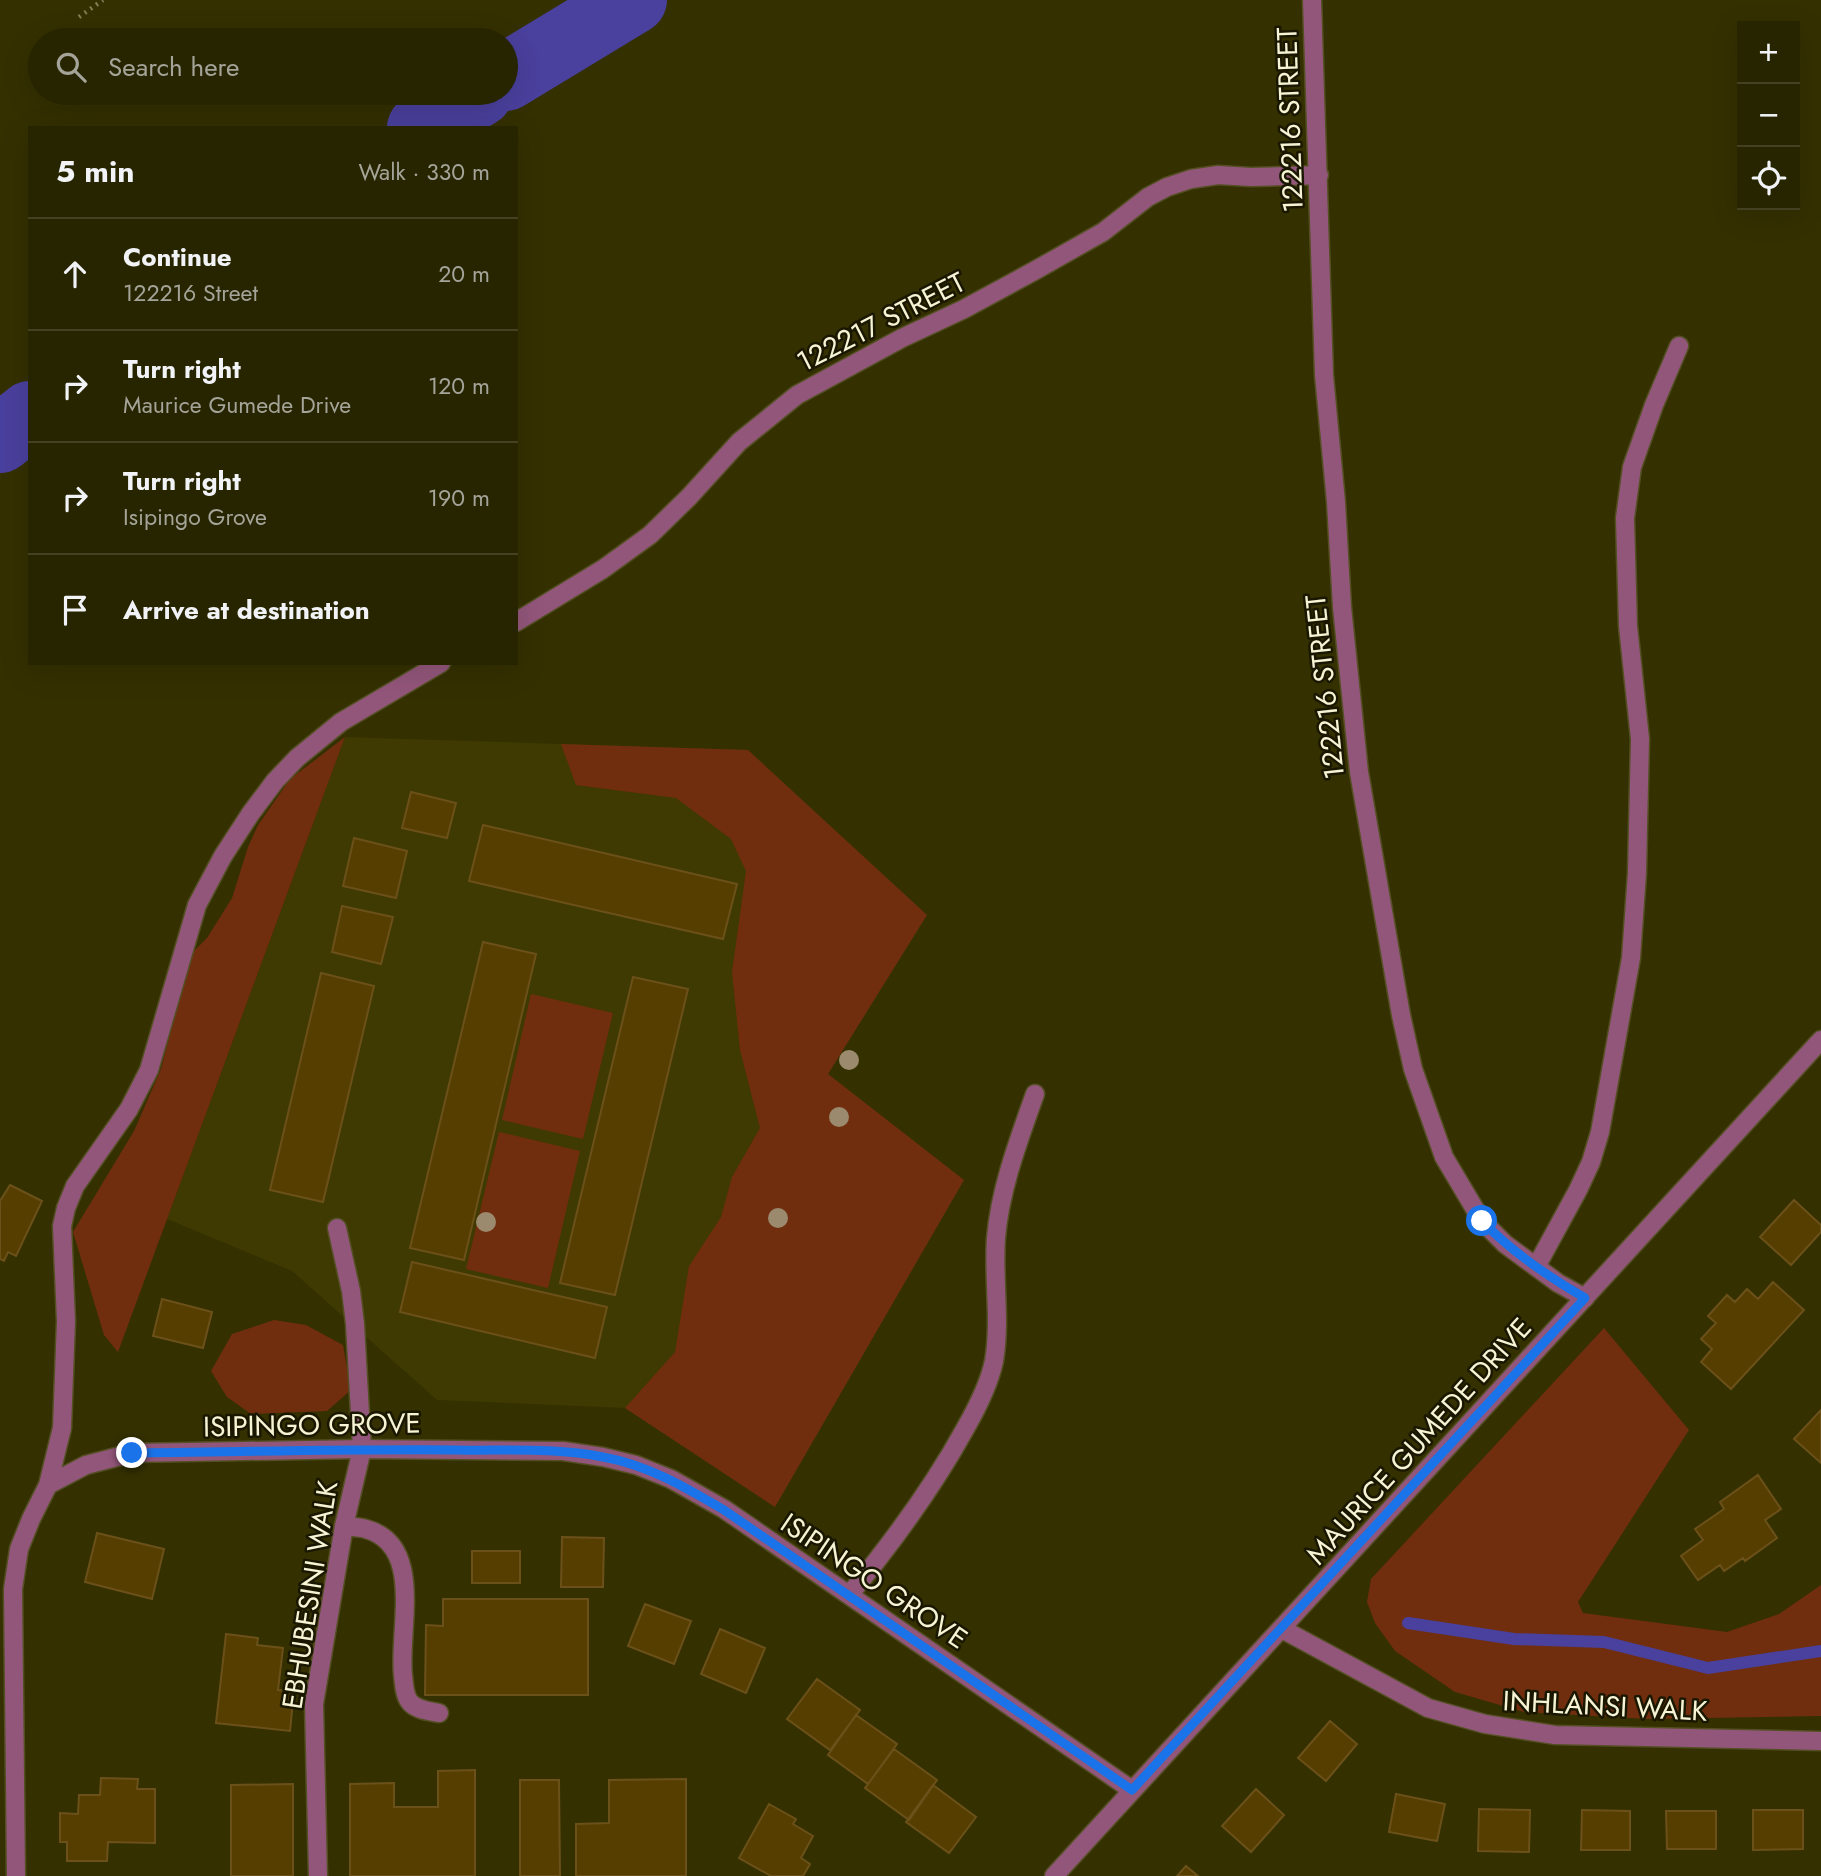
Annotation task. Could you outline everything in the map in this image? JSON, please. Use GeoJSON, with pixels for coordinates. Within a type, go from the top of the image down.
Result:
{"type":"FeatureCollection","features":[{"type":"Feature","properties":{"kind":"street","name":"122216 STREET"},"geometry":{"type":"LineString","coordinates":[[1312,0],[1324,375],[1336,502],[1342,607],[1359,772],[1401,1015],[1413,1069],[1444,1157],[1482,1221],[1505,1244],[1585,1298]]}},
{"type":"Feature","properties":{"kind":"street","name":"122217 STREET"},"geometry":{"type":"LineString","coordinates":[[518,621],[603,569],[650,535],[739,442],[797,395],[1034,271],[1103,232],[1148,197],[1191,179],[1218,175],[1319,175]]}},
{"type":"Feature","properties":{"kind":"street"},"geometry":{"type":"LineString","coordinates":[[1536,1267],[1591,1162],[1600,1132],[1631,958],[1637,873],[1640,739],[1628,626],[1625,518],[1632,467],[1679,346]]}},
{"type":"Feature","properties":{"kind":"street"},"geometry":{"type":"LineString","coordinates":[[16,1876],[13,1588],[19,1549],[48,1485],[62,1428],[66,1321],[62,1233],[66,1208],[75,1186],[129,1110],[149,1070],[197,905],[223,856],[244,824],[275,781],[297,758],[341,722],[437,665]]}},
{"type":"Feature","properties":{"kind":"street","name":"MAURICE GUMEDE DRIVE"},"geometry":{"type":"LineString","coordinates":[[1054,1876],[1821,1040]]}},
{"type":"Feature","properties":{"kind":"street"},"geometry":{"type":"LineString","coordinates":[[849,1595],[896,1537],[951,1455],[981,1400],[993,1362],[996,1338],[996,1236],[1018,1143],[1035,1094]]}},
{"type":"Feature","properties":{"kind":"street","name":"EBHUBESINI WALK"},"geometry":{"type":"LineString","coordinates":[[318,1876],[314,1704],[344,1526],[362,1449],[354,1313],[337,1228]]}},
{"type":"Feature","properties":{"kind":"street","name":"ISIPINGO GROVE"},"geometry":{"type":"LineString","coordinates":[[48,1485],[86,1465],[132,1453],[362,1449],[563,1451],[636,1465],[671,1479],[724,1510],[1132,1790]]}},
{"type":"Feature","properties":{"kind":"street"},"geometry":{"type":"LineString","coordinates":[[344,1526],[365,1529],[380,1535],[393,1546],[400,1558],[404,1580],[401,1664],[405,1691],[409,1702],[419,1709],[439,1713]]}},
{"type":"Feature","properties":{"kind":"street","name":"INHLANSI WALK"},"geometry":{"type":"LineString","coordinates":[[1282,1629],[1428,1709],[1485,1724],[1555,1735],[1821,1741]]}},
{"type":"Feature","properties":{"kind":"path"},"geometry":{"type":"LineString","coordinates":[[79,16],[103,0]]}},
{"type":"Feature","properties":{"kind":"shaded area"},"geometry":{"type":"Polygon","coordinates":[[[345,737],[748,750],[927,915],[828,1074],[964,1180],[775,1507],[625,1408],[437,1400],[292,1271],[167,1219],[345,737]]]}},
{"type":"Feature","properties":{"kind":"shaded area"},"geometry":{"type":"Polygon","coordinates":[[[345,737],[118,1352],[104,1335],[73,1232],[134,1131],[161,1069],[190,955],[207,938],[232,898],[258,825],[290,779],[345,737]]]}},
{"type":"Feature","properties":{"kind":"shaded area"},"geometry":{"type":"Polygon","coordinates":[[[561,744],[748,750],[927,915],[828,1074],[964,1180],[775,1507],[625,1408],[675,1352],[689,1266],[721,1217],[732,1177],[760,1128],[740,1050],[732,972],[746,871],[731,839],[676,798],[576,785],[561,744]]]}},
{"type":"Feature","properties":{"kind":"shaded area"},"geometry":{"type":"Polygon","coordinates":[[[531,994],[613,1013],[583,1139],[502,1120],[531,994]]]}},
{"type":"Feature","properties":{"kind":"shaded area"},"geometry":{"type":"Polygon","coordinates":[[[499,1132],[580,1151],[548,1288],[466,1269],[499,1132]]]}},
{"type":"Feature","properties":{"kind":"shaded area"},"geometry":{"type":"Polygon","coordinates":[[[274,1320],[306,1325],[343,1345],[351,1390],[327,1411],[251,1414],[227,1397],[211,1371],[232,1334],[274,1320]]]}},
{"type":"Feature","properties":{"kind":"shaded area"},"geometry":{"type":"Polygon","coordinates":[[[1604,1328],[1689,1430],[1578,1602],[1583,1613],[1727,1632],[1779,1614],[1821,1585],[1821,1716],[1648,1719],[1524,1712],[1455,1692],[1395,1651],[1375,1623],[1367,1602],[1371,1579],[1604,1328]]]}},
{"type":"Feature","properties":{"kind":"building"},"geometry":{"type":"Polygon","coordinates":[[[411,792],[456,803],[447,838],[402,828],[411,792]]]}},
{"type":"Feature","properties":{"kind":"building"},"geometry":{"type":"Polygon","coordinates":[[[483,825],[737,884],[723,939],[469,881],[483,825]]]}},
{"type":"Feature","properties":{"kind":"building"},"geometry":{"type":"Polygon","coordinates":[[[354,838],[407,851],[396,898],[343,886],[354,838]]]}},
{"type":"Feature","properties":{"kind":"building"},"geometry":{"type":"Polygon","coordinates":[[[342,906],[393,917],[381,964],[332,952],[342,906]]]}},
{"type":"Feature","properties":{"kind":"building"},"geometry":{"type":"Polygon","coordinates":[[[483,942],[536,954],[464,1260],[410,1248],[483,942]]]}},
{"type":"Feature","properties":{"kind":"building"},"geometry":{"type":"Polygon","coordinates":[[[321,973],[374,986],[323,1202],[270,1190],[321,973]]]}},
{"type":"Feature","properties":{"kind":"building"},"geometry":{"type":"Polygon","coordinates":[[[633,977],[688,989],[615,1295],[560,1283],[633,977]]]}},
{"type":"Feature","properties":{"kind":"building"},"geometry":{"type":"Polygon","coordinates":[[[10,1185],[42,1201],[16,1256],[8,1252],[4,1261],[0,1259],[0,1201],[10,1185]]]}},
{"type":"Feature","properties":{"kind":"building"},"geometry":{"type":"Polygon","coordinates":[[[1794,1200],[1821,1225],[1821,1232],[1791,1265],[1760,1237],[1794,1200]]]}},
{"type":"Feature","properties":{"kind":"building"},"geometry":{"type":"Polygon","coordinates":[[[412,1262],[607,1307],[595,1358],[400,1312],[412,1262]]]}},
{"type":"Feature","properties":{"kind":"building"},"geometry":{"type":"Polygon","coordinates":[[[1773,1282],[1804,1310],[1731,1389],[1701,1362],[1712,1349],[1701,1339],[1716,1323],[1708,1316],[1727,1295],[1735,1302],[1747,1289],[1758,1299],[1773,1282]]]}},
{"type":"Feature","properties":{"kind":"building"},"geometry":{"type":"Polygon","coordinates":[[[162,1299],[212,1312],[203,1348],[153,1336],[162,1299]]]}},
{"type":"Feature","properties":{"kind":"building"},"geometry":{"type":"Polygon","coordinates":[[[1821,1410],[1821,1463],[1794,1439],[1821,1410]]]}},
{"type":"Feature","properties":{"kind":"building"},"geometry":{"type":"Polygon","coordinates":[[[1758,1475],[1781,1509],[1765,1520],[1777,1538],[1745,1561],[1743,1558],[1724,1571],[1720,1565],[1698,1580],[1681,1556],[1703,1540],[1695,1529],[1724,1509],[1720,1502],[1758,1475]]]}},
{"type":"Feature","properties":{"kind":"building"},"geometry":{"type":"Polygon","coordinates":[[[97,1533],[164,1549],[152,1599],[85,1582],[97,1533]]]}},
{"type":"Feature","properties":{"kind":"building"},"geometry":{"type":"Polygon","coordinates":[[[562,1537],[604,1538],[603,1587],[561,1587],[562,1537]]]}},
{"type":"Feature","properties":{"kind":"building"},"geometry":{"type":"Polygon","coordinates":[[[472,1551],[520,1551],[520,1583],[472,1583],[472,1551]]]}},
{"type":"Feature","properties":{"kind":"building"},"geometry":{"type":"Polygon","coordinates":[[[443,1599],[588,1599],[588,1695],[425,1695],[426,1625],[443,1626],[443,1599]]]}},
{"type":"Feature","properties":{"kind":"building"},"geometry":{"type":"Polygon","coordinates":[[[645,1604],[691,1621],[674,1664],[628,1646],[645,1604]]]}},
{"type":"Feature","properties":{"kind":"building"},"geometry":{"type":"Polygon","coordinates":[[[720,1629],[765,1648],[746,1693],[701,1674],[720,1629]]]}},
{"type":"Feature","properties":{"kind":"building"},"geometry":{"type":"Polygon","coordinates":[[[226,1634],[258,1638],[257,1645],[283,1648],[278,1690],[294,1691],[290,1731],[216,1723],[226,1634]]]}},
{"type":"Feature","properties":{"kind":"building"},"geometry":{"type":"Polygon","coordinates":[[[817,1679],[860,1710],[830,1750],[787,1719],[817,1679]]]}},
{"type":"Feature","properties":{"kind":"building"},"geometry":{"type":"Polygon","coordinates":[[[856,1715],[897,1744],[868,1784],[828,1755],[856,1715]]]}},
{"type":"Feature","properties":{"kind":"building"},"geometry":{"type":"Polygon","coordinates":[[[1330,1721],[1357,1744],[1326,1781],[1298,1758],[1330,1721]]]}},
{"type":"Feature","properties":{"kind":"building"},"geometry":{"type":"Polygon","coordinates":[[[894,1749],[937,1780],[909,1820],[865,1788],[894,1749]]]}},
{"type":"Feature","properties":{"kind":"building"},"geometry":{"type":"Polygon","coordinates":[[[475,1770],[475,1876],[350,1876],[350,1784],[394,1783],[394,1807],[438,1807],[438,1771],[475,1770]]]}},
{"type":"Feature","properties":{"kind":"building"},"geometry":{"type":"Polygon","coordinates":[[[101,1778],[138,1779],[137,1789],[155,1789],[155,1843],[108,1842],[107,1861],[67,1861],[67,1842],[60,1842],[60,1813],[78,1814],[79,1795],[100,1795],[101,1778]]]}},
{"type":"Feature","properties":{"kind":"building"},"geometry":{"type":"Polygon","coordinates":[[[686,1779],[686,1876],[576,1876],[576,1824],[609,1823],[609,1780],[686,1779]]]}},
{"type":"Feature","properties":{"kind":"building"},"geometry":{"type":"Polygon","coordinates":[[[520,1780],[559,1780],[560,1876],[520,1876],[520,1780]]]}},
{"type":"Feature","properties":{"kind":"building"},"geometry":{"type":"Polygon","coordinates":[[[293,1784],[293,1876],[231,1876],[231,1785],[293,1784]]]}},
{"type":"Feature","properties":{"kind":"building"},"geometry":{"type":"Polygon","coordinates":[[[933,1785],[976,1817],[949,1853],[906,1822],[933,1785]]]}},
{"type":"Feature","properties":{"kind":"building"},"geometry":{"type":"Polygon","coordinates":[[[1256,1789],[1284,1815],[1251,1852],[1222,1826],[1256,1789]]]}},
{"type":"Feature","properties":{"kind":"building"},"geometry":{"type":"Polygon","coordinates":[[[1396,1794],[1445,1804],[1437,1841],[1389,1832],[1396,1794]]]}},
{"type":"Feature","properties":{"kind":"building"},"geometry":{"type":"Polygon","coordinates":[[[769,1804],[796,1819],[793,1824],[813,1836],[801,1858],[810,1864],[803,1876],[771,1876],[739,1858],[769,1804]]]}},
{"type":"Feature","properties":{"kind":"building"},"geometry":{"type":"Polygon","coordinates":[[[1479,1809],[1530,1810],[1529,1852],[1478,1851],[1479,1809]]]}},
{"type":"Feature","properties":{"kind":"building"},"geometry":{"type":"Polygon","coordinates":[[[1582,1810],[1630,1811],[1630,1850],[1581,1850],[1582,1810]]]}},
{"type":"Feature","properties":{"kind":"building"},"geometry":{"type":"Polygon","coordinates":[[[1753,1810],[1803,1810],[1803,1849],[1753,1850],[1753,1810]]]}},
{"type":"Feature","properties":{"kind":"building"},"geometry":{"type":"Polygon","coordinates":[[[1666,1811],[1716,1811],[1716,1849],[1667,1849],[1666,1811]]]}},
{"type":"Feature","properties":{"kind":"building"},"geometry":{"type":"Polygon","coordinates":[[[1186,1866],[1198,1876],[1177,1876],[1186,1866]]]}},
{"type":"Feature","properties":{"kind":"waterway"},"geometry":{"type":"LineString","coordinates":[[518,70],[633,0]]}},
{"type":"Feature","properties":{"kind":"waterway"},"geometry":{"type":"LineString","coordinates":[[424,126],[459,105]]}},
{"type":"Feature","properties":{"kind":"waterway"},"geometry":{"type":"LineString","coordinates":[[0,439],[28,417]]}},
{"type":"Feature","properties":{"kind":"waterway"},"geometry":{"type":"LineString","coordinates":[[1408,1623],[1514,1639],[1604,1642],[1708,1668],[1821,1651]]}},
{"type":"Feature","properties":{"kind":"route"},"geometry":{"type":"LineString","coordinates":[[132,1453],[362,1449],[563,1451],[636,1465],[671,1479],[724,1510],[1132,1790],[1585,1298],[1558,1283],[1505,1244],[1482,1221]]}}]}
